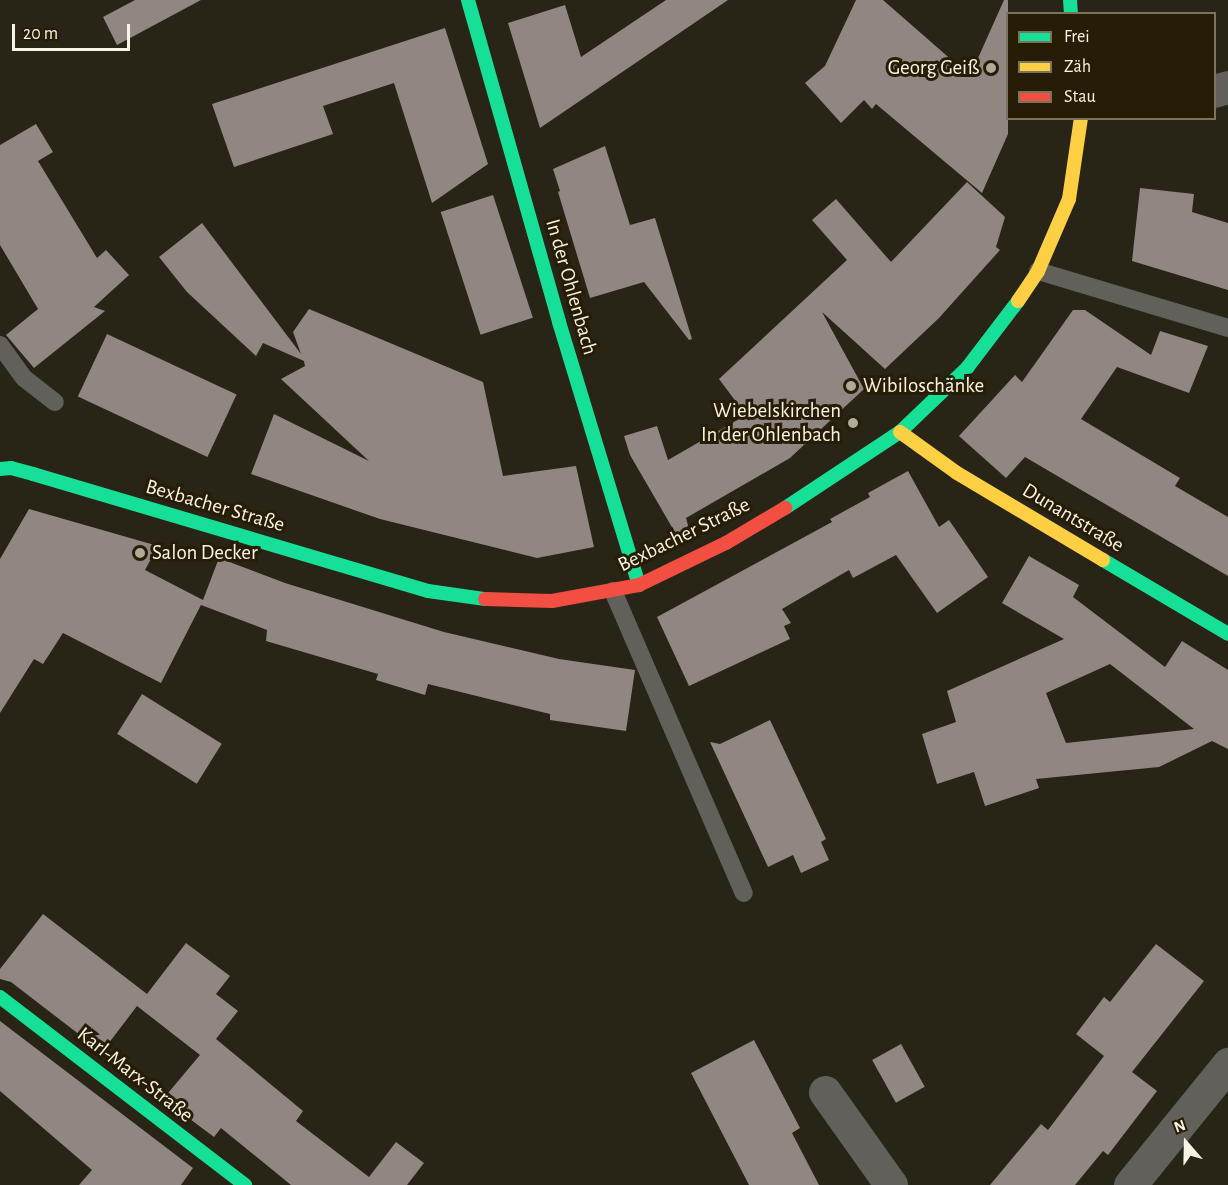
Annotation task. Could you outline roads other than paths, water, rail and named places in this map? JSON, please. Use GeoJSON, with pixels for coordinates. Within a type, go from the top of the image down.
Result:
{"type":"FeatureCollection","features":[{"type":"Feature","properties":{"kind":"street","name":"In der Ohlenbach"},"geometry":{"type":"LineString","coordinates":[[468,0],[559,322],[639,585]]}},
{"type":"Feature","properties":{"kind":"street","name":"Bexbacher Straße"},"geometry":{"type":"LineString","coordinates":[[0,469],[11,468],[33,474],[428,591],[494,600],[552,601],[639,585],[736,537],[818,488],[900,432],[967,368],[1009,315],[1038,271],[1069,200],[1087,120]]}},
{"type":"Feature","properties":{"kind":"street","name":"Dunantstraße"},"geometry":{"type":"LineString","coordinates":[[900,432],[957,473],[1228,634]]}},
{"type":"Feature","properties":{"kind":"street","name":"Karl-Marx-Straße"},"geometry":{"type":"LineString","coordinates":[[0,997],[245,1185]]}},
{"type":"Feature","properties":{"kind":"street"},"geometry":{"type":"LineString","coordinates":[[1130,1185],[1228,1065]]}},
{"type":"Feature","properties":{"kind":"street"},"geometry":{"type":"LineString","coordinates":[[825,1092],[891,1185]]}},
{"type":"Feature","properties":{"kind":"lane"},"geometry":{"type":"LineString","coordinates":[[1038,271],[1228,328]]}},
{"type":"Feature","properties":{"kind":"lane"},"geometry":{"type":"LineString","coordinates":[[0,345],[24,378],[56,402]]}},
{"type":"Feature","properties":{"kind":"lane"},"geometry":{"type":"LineString","coordinates":[[613,591],[744,893]]}},
{"type":"Feature","properties":{"kind":"place","name":"Georg Geiß"},"geometry":{"type":"Point","coordinates":[991,68]}},
{"type":"Feature","properties":{"kind":"place","name":"Wibiloschänke"},"geometry":{"type":"Point","coordinates":[851,386]}},
{"type":"Feature","properties":{"kind":"place","name":"Wiebelskirchen In der Ohlenbach"},"geometry":{"type":"Point","coordinates":[853,423]}},
{"type":"Feature","properties":{"kind":"place","name":"Salon Decker"},"geometry":{"type":"Point","coordinates":[140,553]}}]}
